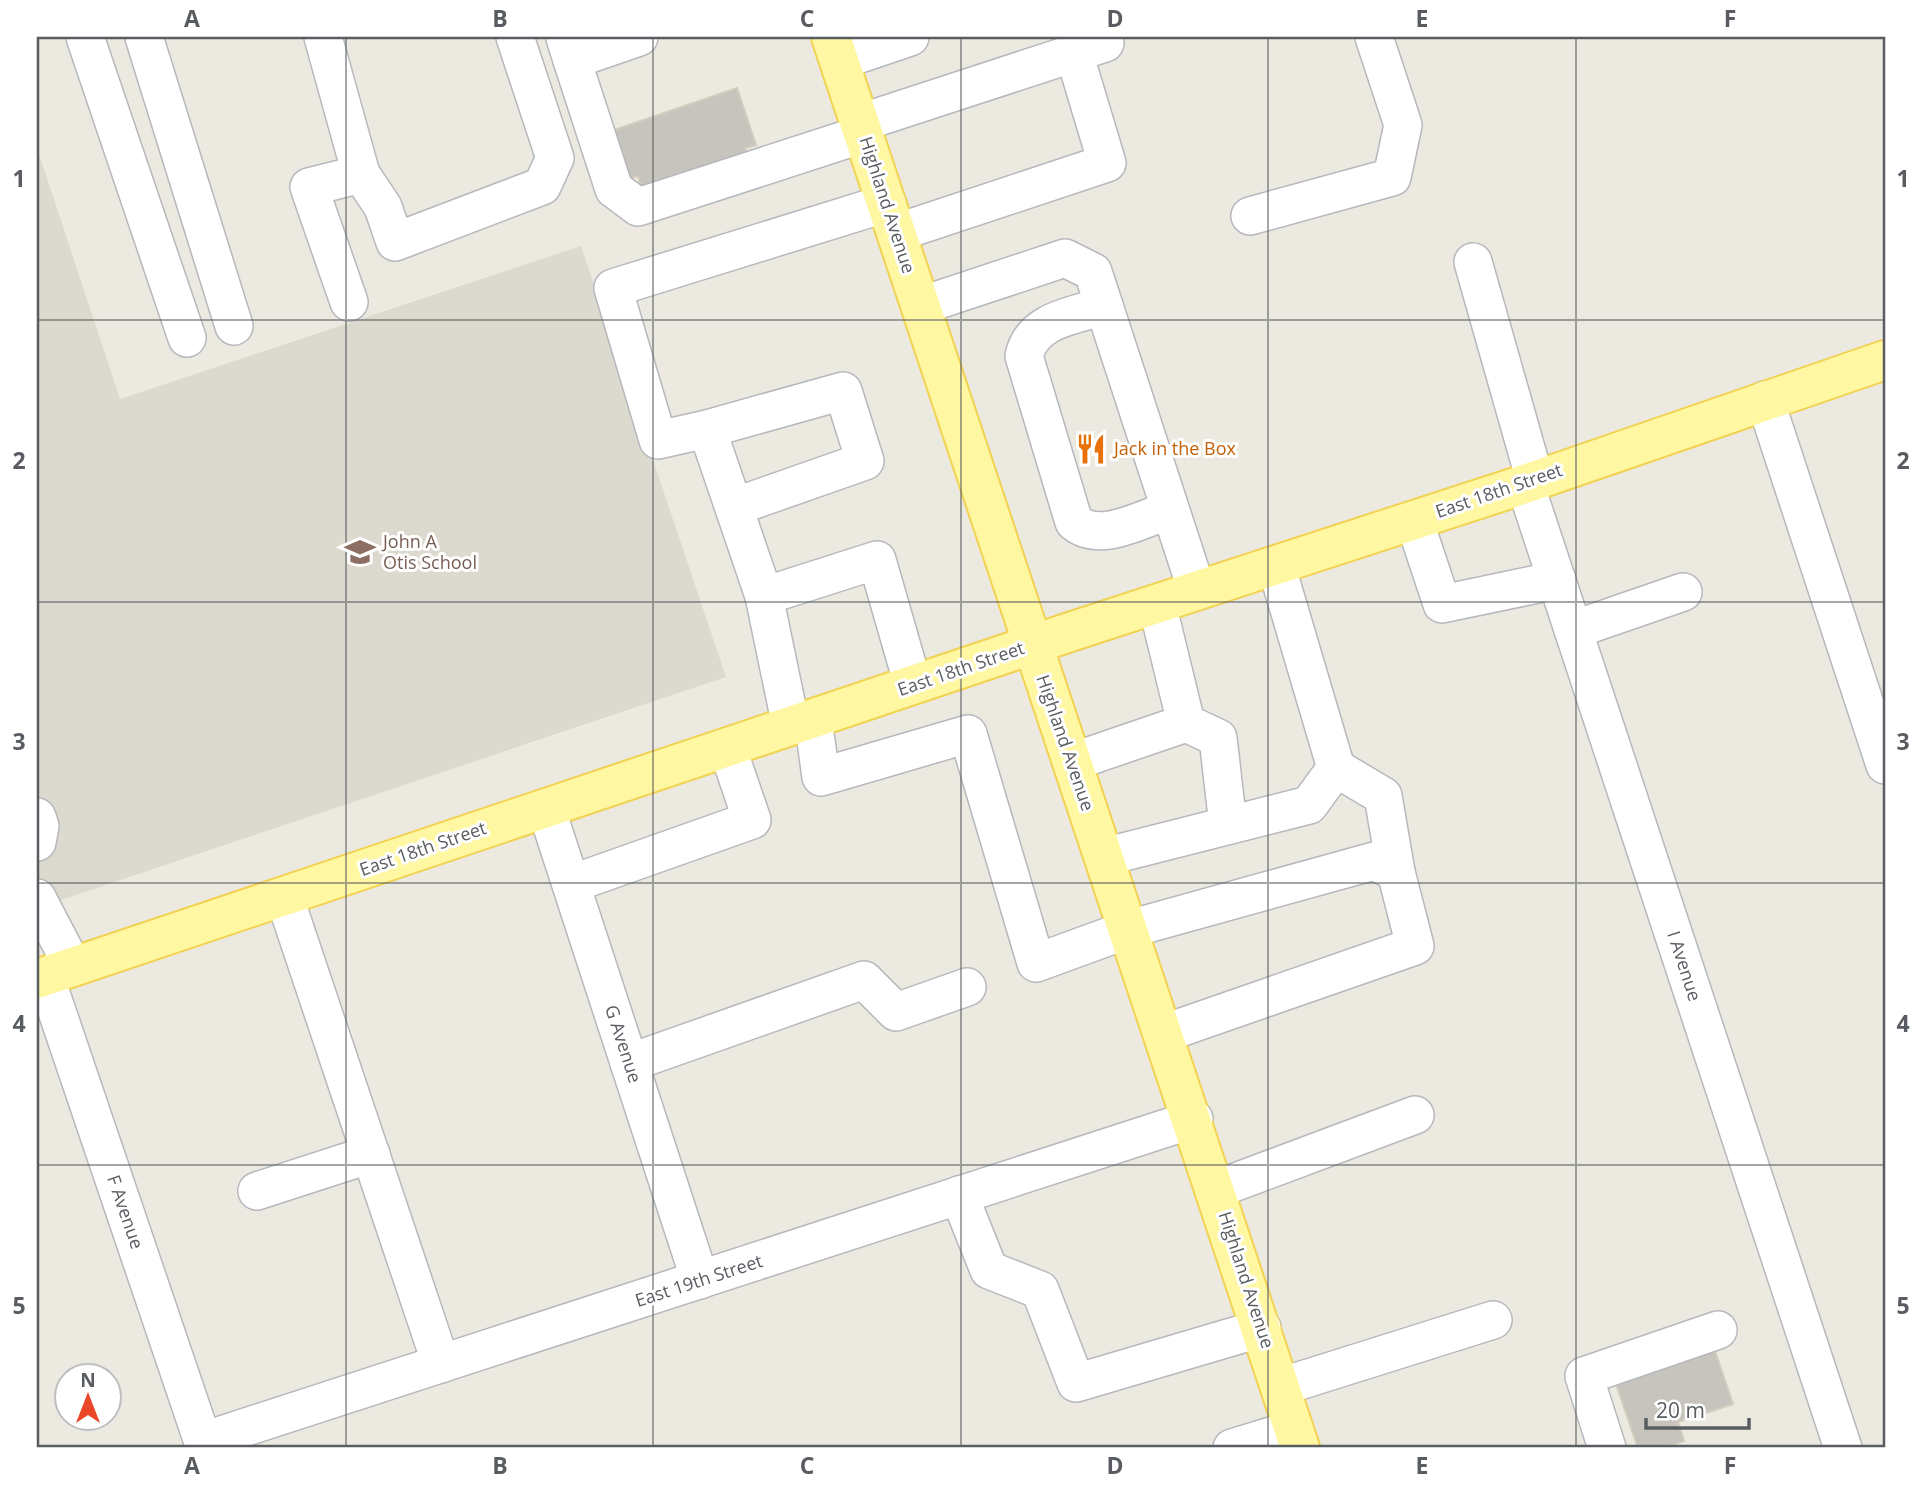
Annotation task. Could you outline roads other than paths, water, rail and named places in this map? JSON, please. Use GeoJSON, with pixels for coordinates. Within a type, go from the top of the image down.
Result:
{"type":"FeatureCollection","features":[{"type":"Feature","properties":{"kind":"main road","name":"Highland Avenue"},"geometry":{"type":"LineString","coordinates":[[835,49],[1032,645],[1194,1119],[1297,1439]]}},
{"type":"Feature","properties":{"kind":"main road","name":"East 18th Street"},"geometry":{"type":"LineString","coordinates":[[51,974],[1032,645],[1530,482],[1885,360]]}},
{"type":"Feature","properties":{"kind":"street"},"geometry":{"type":"LineString","coordinates":[[85,37],[187,338]]}},
{"type":"Feature","properties":{"kind":"street"},"geometry":{"type":"LineString","coordinates":[[144,37],[234,326]]}},
{"type":"Feature","properties":{"kind":"street"},"geometry":{"type":"LineString","coordinates":[[323,37],[361,174],[383,207],[395,242],[542,186],[555,158],[515,37]]}},
{"type":"Feature","properties":{"kind":"street"},"geometry":{"type":"LineString","coordinates":[[639,37],[569,48],[614,189],[638,207],[862,129],[1089,45],[1107,163],[614,288],[658,440],[843,391],[865,461],[734,508]]}},
{"type":"Feature","properties":{"kind":"street"},"geometry":{"type":"LineString","coordinates":[[835,49],[910,37]]}},
{"type":"Feature","properties":{"kind":"street"},"geometry":{"type":"LineString","coordinates":[[1250,216],[1392,177],[1403,125],[1374,37]]}},
{"type":"Feature","properties":{"kind":"street"},"geometry":{"type":"LineString","coordinates":[[349,302],[309,187],[361,174]]}},
{"type":"Feature","properties":{"kind":"street"},"geometry":{"type":"LineString","coordinates":[[920,306],[1065,258],[1093,272],[1197,591]]}},
{"type":"Feature","properties":{"kind":"street","name":"I Avenue"},"geometry":{"type":"LineString","coordinates":[[1473,262],[1557,580],[1843,1448]]}},
{"type":"Feature","properties":{"kind":"street"},"geometry":{"type":"LineString","coordinates":[[1104,306],[1046,324],[1027,341],[1024,356],[1074,522],[1085,531],[1100,533],[1170,510]]}},
{"type":"Feature","properties":{"kind":"street"},"geometry":{"type":"LineString","coordinates":[[1765,400],[1885,765]]}},
{"type":"Feature","properties":{"kind":"street"},"geometry":{"type":"LineString","coordinates":[[707,429],[765,596],[821,777],[968,734],[1036,963],[1129,929],[1374,861],[1396,872]]}},
{"type":"Feature","properties":{"kind":"street"},"geometry":{"type":"LineString","coordinates":[[1414,520],[1442,604],[1557,580]]}},
{"type":"Feature","properties":{"kind":"street"},"geometry":{"type":"LineString","coordinates":[[765,596],[877,560],[913,685]]}},
{"type":"Feature","properties":{"kind":"street"},"geometry":{"type":"LineString","coordinates":[[1164,1033],[1415,946],[1396,872],[1383,796],[1336,768],[1276,565]]}},
{"type":"Feature","properties":{"kind":"street"},"geometry":{"type":"LineString","coordinates":[[1573,629],[1683,593]]}},
{"type":"Feature","properties":{"kind":"street"},"geometry":{"type":"LineString","coordinates":[[1157,604],[1186,723]]}},
{"type":"Feature","properties":{"kind":"street"},"geometry":{"type":"LineString","coordinates":[[1072,762],[1186,723],[1218,738],[1228,825]]}},
{"type":"Feature","properties":{"kind":"street"},"geometry":{"type":"LineString","coordinates":[[570,884],[752,820],[727,747]]}},
{"type":"Feature","properties":{"kind":"street"},"geometry":{"type":"LineString","coordinates":[[1104,857],[1309,805],[1336,768]]}},
{"type":"Feature","properties":{"kind":"street","name":"G Avenue"},"geometry":{"type":"LineString","coordinates":[[546,808],[700,1280]]}},
{"type":"Feature","properties":{"kind":"street"},"geometry":{"type":"LineString","coordinates":[[37,817],[40,826],[37,842]]}},
{"type":"Feature","properties":{"kind":"street"},"geometry":{"type":"LineString","coordinates":[[284,896],[441,1364]]}},
{"type":"Feature","properties":{"kind":"street","name":"F Avenue"},"geometry":{"type":"LineString","coordinates":[[37,898],[51,974],[204,1445]]}},
{"type":"Feature","properties":{"kind":"street"},"geometry":{"type":"LineString","coordinates":[[629,1063],[864,980],[896,1012],[967,987]]}},
{"type":"Feature","properties":{"kind":"street"},"geometry":{"type":"LineString","coordinates":[[1217,1189],[1415,1115]]}},
{"type":"Feature","properties":{"kind":"street","name":"East 19th Street"},"geometry":{"type":"LineString","coordinates":[[204,1445],[441,1364],[1194,1119]]}},
{"type":"Feature","properties":{"kind":"street"},"geometry":{"type":"LineString","coordinates":[[257,1191],[371,1154]]}},
{"type":"Feature","properties":{"kind":"street"},"geometry":{"type":"LineString","coordinates":[[960,1195],[989,1270],[1040,1290],[1076,1383],[1262,1328]]}},
{"type":"Feature","properties":{"kind":"street"},"geometry":{"type":"LineString","coordinates":[[1280,1387],[1493,1320]]}},
{"type":"Feature","properties":{"kind":"street"},"geometry":{"type":"LineString","coordinates":[[1607,1448],[1584,1376],[1718,1330]]}},
{"type":"Feature","properties":{"kind":"street"},"geometry":{"type":"LineString","coordinates":[[1232,1448],[1297,1439]]}},
{"type":"Feature","properties":{"kind":"place","name":"Jack in the Box"},"geometry":{"type":"Point","coordinates":[1091,449]}},
{"type":"Feature","properties":{"kind":"place","name":"John A Otis School"},"geometry":{"type":"Point","coordinates":[360,552]}}]}
